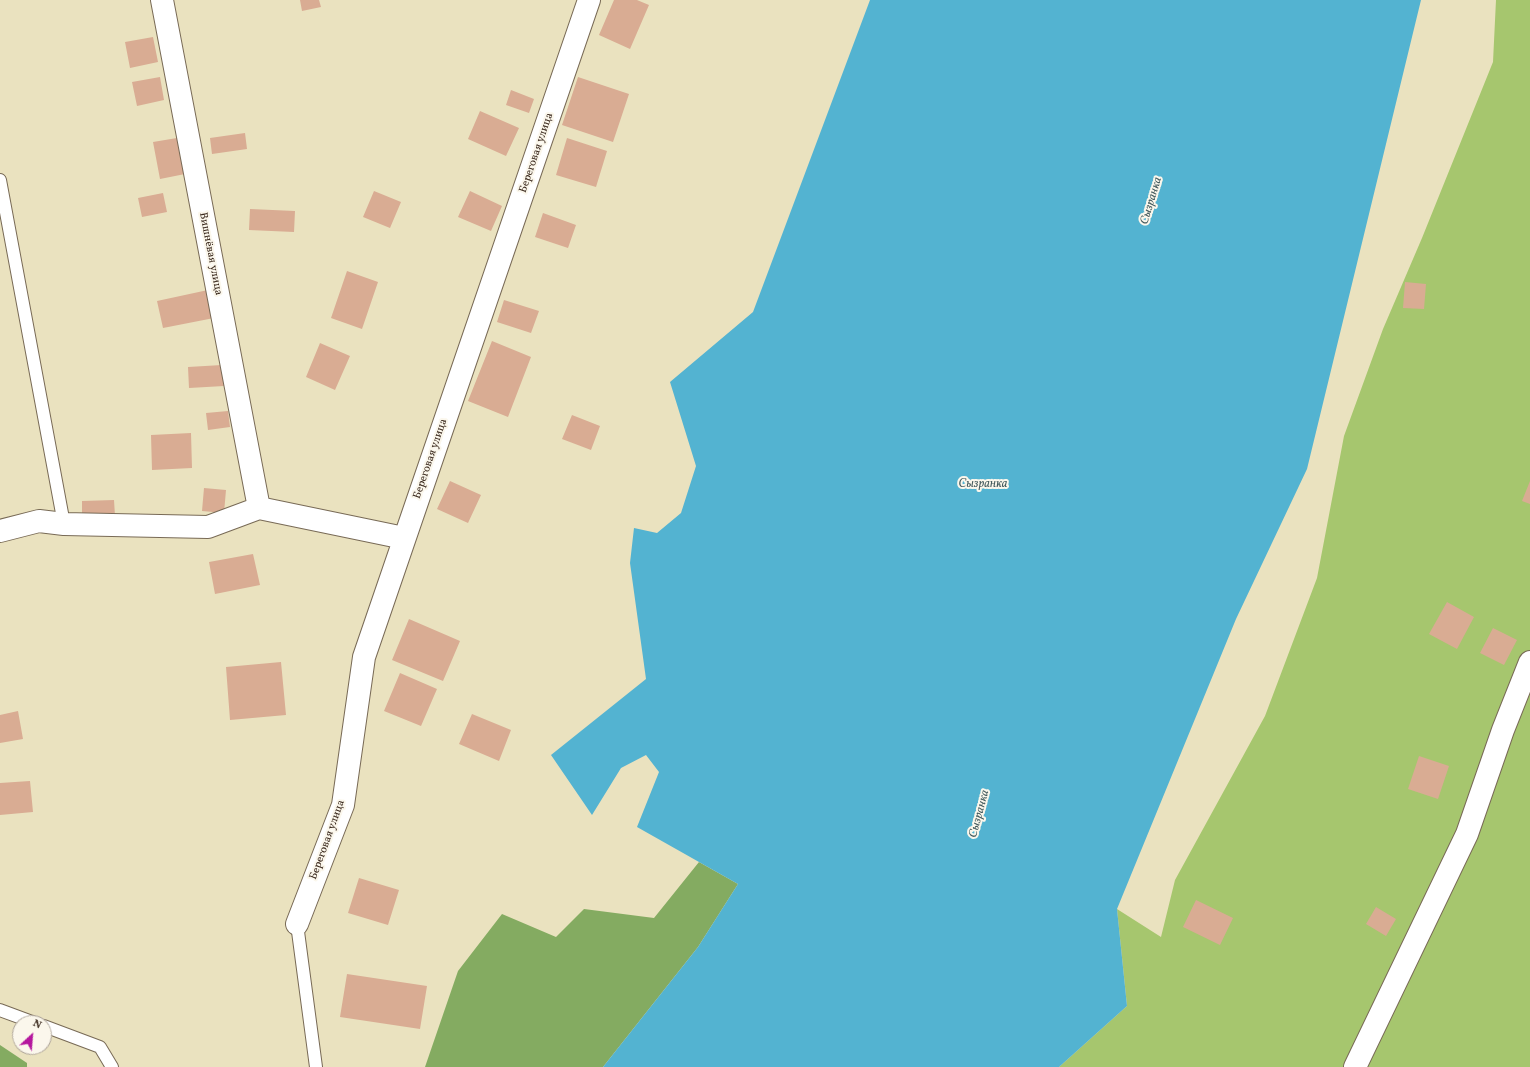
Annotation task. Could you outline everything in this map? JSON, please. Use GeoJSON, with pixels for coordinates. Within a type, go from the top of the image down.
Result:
{"type":"FeatureCollection","features":[{"type":"Feature","properties":{"kind":"street","name":"Вишнёвая улица"},"geometry":{"type":"LineString","coordinates":[[162,0],[259,508]]}},
{"type":"Feature","properties":{"kind":"street","name":"Береговая улица"},"geometry":{"type":"LineString","coordinates":[[297,924],[343,805],[364,656],[589,0]]}},
{"type":"Feature","properties":{"kind":"street"},"geometry":{"type":"LineString","coordinates":[[0,531],[39,522],[64,524],[208,527],[259,508],[404,538]]}},
{"type":"Feature","properties":{"kind":"street"},"geometry":{"type":"LineString","coordinates":[[1354,1067],[1467,834],[1503,730],[1530,662]]}},
{"type":"Feature","properties":{"kind":"lane"},"geometry":{"type":"LineString","coordinates":[[0,180],[64,524]]}},
{"type":"Feature","properties":{"kind":"lane"},"geometry":{"type":"LineString","coordinates":[[297,924],[316,1067]]}},
{"type":"Feature","properties":{"kind":"lane"},"geometry":{"type":"LineString","coordinates":[[0,1010],[13,1015]]}},
{"type":"Feature","properties":{"kind":"lane"},"geometry":{"type":"LineString","coordinates":[[52,1029],[100,1047],[112,1067]]}},
{"type":"Feature","properties":{"kind":"green space"},"geometry":{"type":"Polygon","coordinates":[[[1496,0],[1530,0],[1530,1067],[1059,1067],[1127,1006],[1117,909],[1161,937],[1175,880],[1265,716],[1317,578],[1344,436],[1383,329],[1422,238],[1493,62],[1496,0]]]}},
{"type":"Feature","properties":{"kind":"green space"},"geometry":{"type":"Polygon","coordinates":[[[699,862],[738,884],[698,947],[603,1067],[425,1067],[458,971],[502,914],[556,937],[584,909],[654,918],[699,862]]]}},
{"type":"Feature","properties":{"kind":"green space"},"geometry":{"type":"Polygon","coordinates":[[[0,1045],[12,1053],[12,1055],[15,1055],[27,1063],[27,1067],[0,1067],[0,1045]]]}},
{"type":"Feature","properties":{"kind":"water","name":"Сызранка"},"geometry":{"type":"Polygon","coordinates":[[[870,0],[1421,0],[1307,469],[1236,619],[1117,909],[1127,1006],[1059,1067],[603,1067],[698,947],[738,884],[637,827],[659,772],[646,755],[621,768],[592,815],[551,755],[646,679],[630,563],[634,528],[657,533],[681,513],[696,466],[670,382],[753,312],[870,0]]]}},
{"type":"Feature","properties":{"kind":"building"},"geometry":{"type":"Polygon","coordinates":[[[300,0],[319,0],[321,7],[302,11],[300,0]]]}},
{"type":"Feature","properties":{"kind":"building"},"geometry":{"type":"Polygon","coordinates":[[[614,0],[637,0],[649,5],[630,49],[599,35],[614,0]]]}},
{"type":"Feature","properties":{"kind":"building"},"geometry":{"type":"Polygon","coordinates":[[[153,37],[158,62],[130,68],[125,42],[153,37]]]}},
{"type":"Feature","properties":{"kind":"building"},"geometry":{"type":"Polygon","coordinates":[[[160,77],[164,100],[137,106],[132,82],[160,77]]]}},
{"type":"Feature","properties":{"kind":"building"},"geometry":{"type":"Polygon","coordinates":[[[578,77],[629,94],[613,142],[562,125],[578,77]]]}},
{"type":"Feature","properties":{"kind":"building"},"geometry":{"type":"Polygon","coordinates":[[[511,90],[534,99],[529,113],[506,105],[511,90]]]}},
{"type":"Feature","properties":{"kind":"building"},"geometry":{"type":"Polygon","coordinates":[[[480,111],[519,128],[506,156],[468,139],[480,111]]]}},
{"type":"Feature","properties":{"kind":"building"},"geometry":{"type":"Polygon","coordinates":[[[245,133],[247,149],[212,154],[210,138],[245,133]]]}},
{"type":"Feature","properties":{"kind":"building"},"geometry":{"type":"Polygon","coordinates":[[[177,138],[185,174],[160,179],[153,142],[177,138]]]}},
{"type":"Feature","properties":{"kind":"building"},"geometry":{"type":"Polygon","coordinates":[[[567,138],[607,151],[596,187],[556,175],[567,138]]]}},
{"type":"Feature","properties":{"kind":"building"},"geometry":{"type":"Polygon","coordinates":[[[374,191],[401,202],[390,228],[363,217],[374,191]]]}},
{"type":"Feature","properties":{"kind":"building"},"geometry":{"type":"Polygon","coordinates":[[[470,191],[502,206],[491,231],[458,217],[470,191]]]}},
{"type":"Feature","properties":{"kind":"building"},"geometry":{"type":"Polygon","coordinates":[[[163,193],[167,212],[142,217],[138,198],[163,193]]]}},
{"type":"Feature","properties":{"kind":"building"},"geometry":{"type":"Polygon","coordinates":[[[250,209],[295,211],[294,232],[249,230],[250,209]]]}},
{"type":"Feature","properties":{"kind":"building"},"geometry":{"type":"Polygon","coordinates":[[[543,213],[576,225],[568,248],[535,237],[543,213]]]}},
{"type":"Feature","properties":{"kind":"building"},"geometry":{"type":"Polygon","coordinates":[[[347,271],[378,282],[362,329],[331,318],[347,271]]]}},
{"type":"Feature","properties":{"kind":"building"},"geometry":{"type":"Polygon","coordinates":[[[1405,282],[1426,284],[1424,309],[1403,308],[1405,282]]]}},
{"type":"Feature","properties":{"kind":"building"},"geometry":{"type":"Polygon","coordinates":[[[208,290],[214,318],[163,328],[157,301],[208,290]]]}},
{"type":"Feature","properties":{"kind":"building"},"geometry":{"type":"Polygon","coordinates":[[[504,300],[539,311],[531,333],[497,322],[504,300]]]}},
{"type":"Feature","properties":{"kind":"building"},"geometry":{"type":"Polygon","coordinates":[[[492,341],[531,357],[508,417],[468,401],[492,341]]]}},
{"type":"Feature","properties":{"kind":"building"},"geometry":{"type":"Polygon","coordinates":[[[320,343],[350,356],[335,390],[306,377],[320,343]]]}},
{"type":"Feature","properties":{"kind":"building"},"geometry":{"type":"Polygon","coordinates":[[[222,365],[224,386],[189,388],[188,367],[222,365]]]}},
{"type":"Feature","properties":{"kind":"building"},"geometry":{"type":"Polygon","coordinates":[[[228,411],[230,427],[208,430],[206,413],[228,411]]]}},
{"type":"Feature","properties":{"kind":"building"},"geometry":{"type":"Polygon","coordinates":[[[572,415],[600,426],[591,450],[562,439],[572,415]]]}},
{"type":"Feature","properties":{"kind":"building"},"geometry":{"type":"Polygon","coordinates":[[[191,433],[192,468],[152,470],[151,435],[191,433]]]}},
{"type":"Feature","properties":{"kind":"building"},"geometry":{"type":"Polygon","coordinates":[[[450,481],[481,495],[468,523],[437,509],[450,481]]]}},
{"type":"Feature","properties":{"kind":"building"},"geometry":{"type":"Polygon","coordinates":[[[1530,481],[1530,504],[1522,501],[1530,481]]]}},
{"type":"Feature","properties":{"kind":"building"},"geometry":{"type":"Polygon","coordinates":[[[204,488],[226,490],[224,513],[202,511],[204,488]]]}},
{"type":"Feature","properties":{"kind":"building"},"geometry":{"type":"Polygon","coordinates":[[[114,500],[115,516],[82,517],[82,501],[114,500]]]}},
{"type":"Feature","properties":{"kind":"building"},"geometry":{"type":"Polygon","coordinates":[[[253,554],[260,585],[215,594],[209,562],[253,554]]]}},
{"type":"Feature","properties":{"kind":"building"},"geometry":{"type":"Polygon","coordinates":[[[1447,602],[1474,617],[1457,649],[1429,634],[1447,602]]]}},
{"type":"Feature","properties":{"kind":"building"},"geometry":{"type":"Polygon","coordinates":[[[409,619],[460,641],[443,681],[392,660],[409,619]]]}},
{"type":"Feature","properties":{"kind":"building"},"geometry":{"type":"Polygon","coordinates":[[[1493,628],[1517,640],[1504,665],[1480,653],[1493,628]]]}},
{"type":"Feature","properties":{"kind":"building"},"geometry":{"type":"Polygon","coordinates":[[[281,662],[286,715],[230,720],[226,667],[281,662]]]}},
{"type":"Feature","properties":{"kind":"building"},"geometry":{"type":"Polygon","coordinates":[[[400,673],[437,689],[421,726],[384,711],[400,673]]]}},
{"type":"Feature","properties":{"kind":"building"},"geometry":{"type":"Polygon","coordinates":[[[18,711],[23,739],[0,743],[0,715],[18,711]]]}},
{"type":"Feature","properties":{"kind":"building"},"geometry":{"type":"Polygon","coordinates":[[[472,714],[511,730],[499,761],[459,744],[472,714]]]}},
{"type":"Feature","properties":{"kind":"building"},"geometry":{"type":"Polygon","coordinates":[[[1419,756],[1449,766],[1438,799],[1408,789],[1419,756]]]}},
{"type":"Feature","properties":{"kind":"building"},"geometry":{"type":"Polygon","coordinates":[[[30,781],[33,812],[0,815],[0,783],[30,781]]]}},
{"type":"Feature","properties":{"kind":"building"},"geometry":{"type":"Polygon","coordinates":[[[359,878],[399,890],[388,925],[348,913],[359,878]]]}},
{"type":"Feature","properties":{"kind":"building"},"geometry":{"type":"Polygon","coordinates":[[[1196,900],[1233,918],[1220,945],[1183,927],[1196,900]]]}},
{"type":"Feature","properties":{"kind":"building"},"geometry":{"type":"Polygon","coordinates":[[[1376,907],[1396,919],[1386,936],[1366,924],[1376,907]]]}},
{"type":"Feature","properties":{"kind":"building"},"geometry":{"type":"Polygon","coordinates":[[[347,974],[427,986],[420,1029],[340,1017],[347,974]]]}}]}
